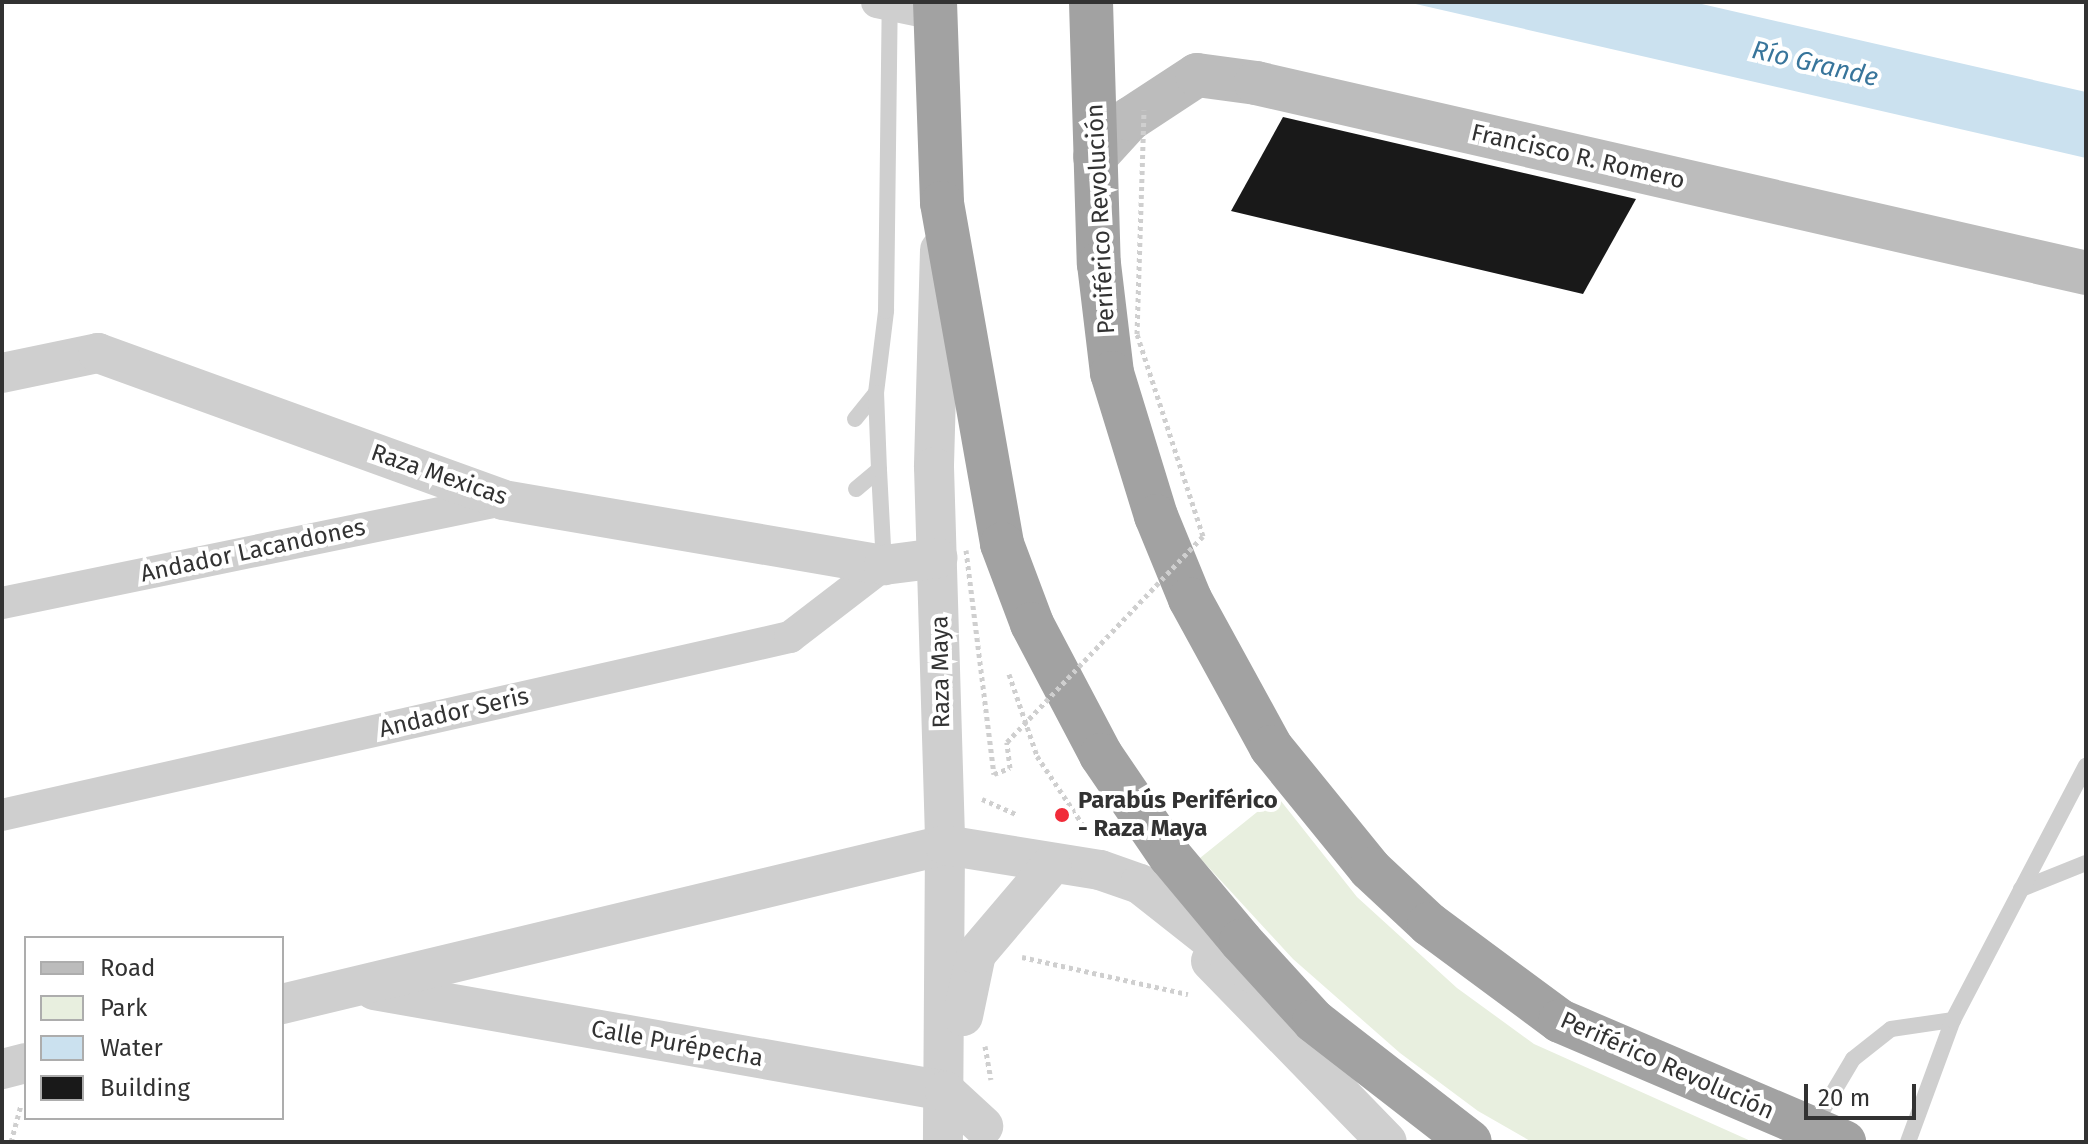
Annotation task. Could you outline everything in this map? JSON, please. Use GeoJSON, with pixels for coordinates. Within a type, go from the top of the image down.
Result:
{"type":"FeatureCollection","features":[{"type":"Feature","properties":{"kind":"highway","name":"Periférico Revolución"},"geometry":{"type":"LineString","coordinates":[[1091,2],[1095,157],[1112,373],[1156,516],[1231,677],[1316,810],[1429,924],[1560,1021],[1828,1136]]}},
{"type":"Feature","properties":{"kind":"highway"},"geometry":{"type":"LineString","coordinates":[[935,8],[942,203],[1002,544],[1032,624],[1101,755],[1170,856],[1314,1021],[1470,1142]]}},
{"type":"Feature","properties":{"kind":"main road","name":"Francisco R. Romero"},"geometry":{"type":"LineString","coordinates":[[1095,157],[1144,110],[1197,75],[1256,83],[2086,273]]}},
{"type":"Feature","properties":{"kind":"street"},"geometry":{"type":"LineString","coordinates":[[884,3],[935,8]]}},
{"type":"Feature","properties":{"kind":"street","name":"Raza Maya"},"geometry":{"type":"LineString","coordinates":[[942,203],[934,384],[952,554],[945,845],[943,1142]]}},
{"type":"Feature","properties":{"kind":"street","name":"Raza Mexicas"},"geometry":{"type":"LineString","coordinates":[[2,373],[98,353],[503,500],[884,565],[952,554]]}},
{"type":"Feature","properties":{"kind":"street","name":"Andador Lacandones"},"geometry":{"type":"LineString","coordinates":[[2,603],[503,500]]}},
{"type":"Feature","properties":{"kind":"street","name":"Andador Seris"},"geometry":{"type":"LineString","coordinates":[[2,815],[790,637],[884,565]]}},
{"type":"Feature","properties":{"kind":"street"},"geometry":{"type":"LineString","coordinates":[[945,845],[1051,866],[1100,870],[1140,884],[1314,1021]]}},
{"type":"Feature","properties":{"kind":"street","name":"Calle Purépecha"},"geometry":{"type":"LineString","coordinates":[[284,1004],[945,845]]}},
{"type":"Feature","properties":{"kind":"street"},"geometry":{"type":"LineString","coordinates":[[983,1134],[963,1041],[963,995],[976,954],[1051,866]]}},
{"type":"Feature","properties":{"kind":"street"},"geometry":{"type":"LineString","coordinates":[[1140,884],[1387,1142]]}},
{"type":"Feature","properties":{"kind":"street","name":"Calle Purépecha"},"geometry":{"type":"LineString","coordinates":[[357,987],[945,1091]]}},
{"type":"Feature","properties":{"kind":"street"},"geometry":{"type":"LineString","coordinates":[[2,1069],[24,1064]]}},
{"type":"Feature","properties":{"kind":"street"},"geometry":{"type":"LineString","coordinates":[[945,1091],[983,1134]]}},
{"type":"Feature","properties":{"kind":"lane"},"geometry":{"type":"LineString","coordinates":[[884,3],[886,311],[876,393],[884,565]]}},
{"type":"Feature","properties":{"kind":"lane"},"geometry":{"type":"LineString","coordinates":[[855,419],[876,393]]}},
{"type":"Feature","properties":{"kind":"lane"},"geometry":{"type":"LineString","coordinates":[[856,489],[879,470]]}},
{"type":"Feature","properties":{"kind":"lane"},"geometry":{"type":"LineString","coordinates":[[1908,1142],[1953,1020],[2086,766]]}},
{"type":"Feature","properties":{"kind":"lane"},"geometry":{"type":"LineString","coordinates":[[2021,889],[2086,863]]}},
{"type":"Feature","properties":{"kind":"lane"},"geometry":{"type":"LineString","coordinates":[[1828,1136],[1853,1059],[1891,1029],[1953,1020]]}},
{"type":"Feature","properties":{"kind":"path"},"geometry":{"type":"LineString","coordinates":[[952,554],[994,774],[1010,768],[1007,742],[1203,536],[1137,334],[1144,110]]}},
{"type":"Feature","properties":{"kind":"path"},"geometry":{"type":"LineString","coordinates":[[952,554],[977,723]]}},
{"type":"Feature","properties":{"kind":"path"},"geometry":{"type":"LineString","coordinates":[[981,786],[982,801],[1026,818]]}},
{"type":"Feature","properties":{"kind":"path"},"geometry":{"type":"LineString","coordinates":[[1013,955],[1203,997]]}},
{"type":"Feature","properties":{"kind":"path"},"geometry":{"type":"LineString","coordinates":[[984,1042],[992,1083]]}},
{"type":"Feature","properties":{"kind":"path"},"geometry":{"type":"LineString","coordinates":[[11,1142],[24,1095]]}},
{"type":"Feature","properties":{"kind":"green space"},"geometry":{"type":"Polygon","coordinates":[[[1277,796],[1357,897],[1457,988],[1534,1044],[1753,1142],[1532,1142],[1478,1111],[1400,1053],[1293,959],[1200,858],[1277,796]]]}},
{"type":"Feature","properties":{"kind":"water","name":"Río Grande"},"geometry":{"type":"Polygon","coordinates":[[[1407,2],[1693,2],[2086,92],[2086,158],[1407,2]]]}},
{"type":"Feature","properties":{"kind":"building"},"geometry":{"type":"Polygon","coordinates":[[[1283,117],[1636,199],[1583,294],[1231,211],[1283,117]]]}},
{"type":"Feature","properties":{"kind":"place","name":"Parabús Periférico - Raza Maya"},"geometry":{"type":"Point","coordinates":[1062,815]}}]}
